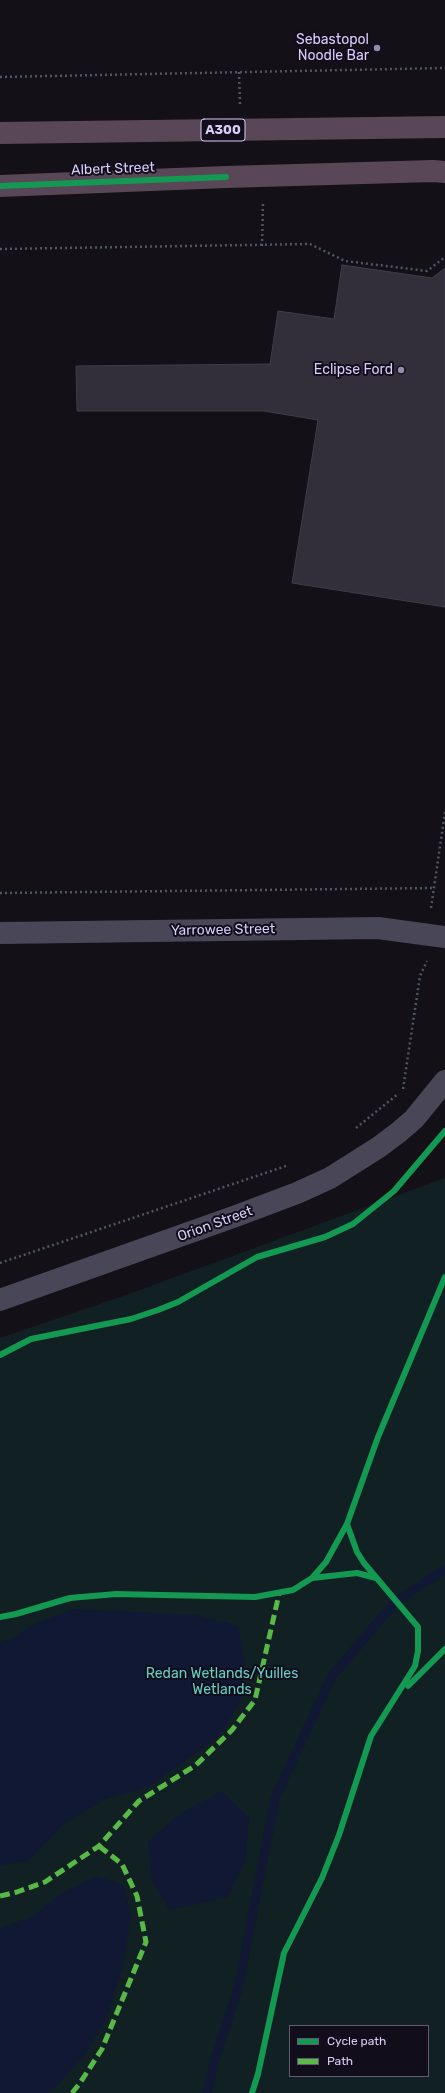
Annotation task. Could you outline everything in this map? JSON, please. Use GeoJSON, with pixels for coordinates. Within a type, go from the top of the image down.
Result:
{"type":"FeatureCollection","features":[{"type":"Feature","properties":{"kind":"highway","name":"A300"},"geometry":{"type":"LineString","coordinates":[[0,133],[445,127]]}},
{"type":"Feature","properties":{"kind":"highway","name":"Albert Street"},"geometry":{"type":"LineString","coordinates":[[0,186],[226,177],[433,171],[445,172]]}},
{"type":"Feature","properties":{"kind":"street","name":"Yarrowee Street"},"geometry":{"type":"LineString","coordinates":[[0,933],[378,928],[445,937]]}},
{"type":"Feature","properties":{"kind":"street","name":"Orion Street"},"geometry":{"type":"LineString","coordinates":[[0,1300],[297,1193],[356,1162],[379,1147],[414,1119],[445,1081]]}},
{"type":"Feature","properties":{"kind":"path"},"geometry":{"type":"LineString","coordinates":[[0,77],[445,68]]}},
{"type":"Feature","properties":{"kind":"path"},"geometry":{"type":"LineString","coordinates":[[239,72],[240,107]]}},
{"type":"Feature","properties":{"kind":"path"},"geometry":{"type":"LineString","coordinates":[[262,246],[263,200]]}},
{"type":"Feature","properties":{"kind":"path"},"geometry":{"type":"LineString","coordinates":[[0,249],[262,246],[310,244],[345,261],[427,271],[445,257]]}},
{"type":"Feature","properties":{"kind":"path"},"geometry":{"type":"LineString","coordinates":[[431,912],[445,812]]}},
{"type":"Feature","properties":{"kind":"path"},"geometry":{"type":"LineString","coordinates":[[0,893],[434,888]]}},
{"type":"Feature","properties":{"kind":"path"},"geometry":{"type":"LineString","coordinates":[[354,1129],[403,1090],[420,976],[430,957]]}},
{"type":"Feature","properties":{"kind":"path"},"geometry":{"type":"LineString","coordinates":[[0,1263],[287,1166]]}},
{"type":"Feature","properties":{"kind":"green space","name":"Redan Wetlands/Yuilles Wetlands"},"geometry":{"type":"Polygon","coordinates":[[[445,1178],[445,2093],[0,2093],[0,1338],[126,1295],[445,1178]]]}},
{"type":"Feature","properties":{"kind":"water"},"geometry":{"type":"Polygon","coordinates":[[[74,1609],[196,1615],[238,1626],[245,1662],[240,1702],[220,1736],[148,1787],[106,1799],[65,1823],[28,1861],[0,1866],[0,1642],[13,1638],[36,1623],[74,1609]]]}},
{"type":"Feature","properties":{"kind":"water"},"geometry":{"type":"Polygon","coordinates":[[[222,1791],[249,1818],[245,1861],[228,1897],[169,1910],[152,1879],[148,1842],[179,1814],[222,1791]]]}},
{"type":"Feature","properties":{"kind":"water"},"geometry":{"type":"Polygon","coordinates":[[[97,1876],[124,1886],[131,1916],[123,1966],[106,2019],[85,2054],[57,2086],[46,2093],[0,2093],[0,1928],[34,1916],[60,1894],[97,1876]]]}},
{"type":"Feature","properties":{"kind":"building"},"geometry":{"type":"Polygon","coordinates":[[[342,265],[432,278],[445,268],[445,607],[292,583],[318,420],[264,411],[77,411],[76,366],[270,364],[278,311],[334,319],[342,265]]]}},
{"type":"Feature","properties":{"kind":"waterway"},"geometry":{"type":"LineString","coordinates":[[207,2093],[216,2056],[239,1985],[275,1798],[332,1676],[396,1601],[445,1570]]}},
{"type":"Feature","properties":{"kind":"marked path"},"geometry":{"type":"LineString","coordinates":[[0,1896],[17,1892],[45,1882],[99,1846],[139,1801],[196,1765],[232,1730],[255,1700],[279,1594]]}},
{"type":"Feature","properties":{"kind":"marked path"},"geometry":{"type":"LineString","coordinates":[[72,2093],[102,2049],[146,1942],[137,1896],[122,1864],[99,1846]]}},
{"type":"Feature","properties":{"kind":"cycle path"},"geometry":{"type":"LineString","coordinates":[[0,186],[226,177]]}},
{"type":"Feature","properties":{"kind":"cycle path"},"geometry":{"type":"LineString","coordinates":[[0,1355],[31,1339],[131,1319],[158,1310],[178,1302],[257,1257],[325,1237],[353,1224],[394,1191],[445,1131]]}},
{"type":"Feature","properties":{"kind":"cycle path"},"geometry":{"type":"LineString","coordinates":[[312,1578],[326,1562],[347,1524],[378,1437],[445,1277]]}},
{"type":"Feature","properties":{"kind":"cycle path"},"geometry":{"type":"LineString","coordinates":[[252,2093],[258,2074],[284,1953],[322,1878],[339,1835],[371,1736],[415,1666],[418,1651],[418,1627],[364,1563],[357,1552],[347,1524]]}},
{"type":"Feature","properties":{"kind":"cycle path"},"geometry":{"type":"LineString","coordinates":[[0,1617],[16,1614],[70,1598],[116,1594],[255,1597],[293,1590],[312,1578],[357,1573],[376,1578]]}},
{"type":"Feature","properties":{"kind":"cycle path"},"geometry":{"type":"LineString","coordinates":[[408,1686],[445,1649]]}},
{"type":"Feature","properties":{"kind":"place","name":"Sebastopol Noodle Bar"},"geometry":{"type":"Point","coordinates":[377,48]}},
{"type":"Feature","properties":{"kind":"place","name":"Eclipse Ford"},"geometry":{"type":"Point","coordinates":[401,370]}}]}
